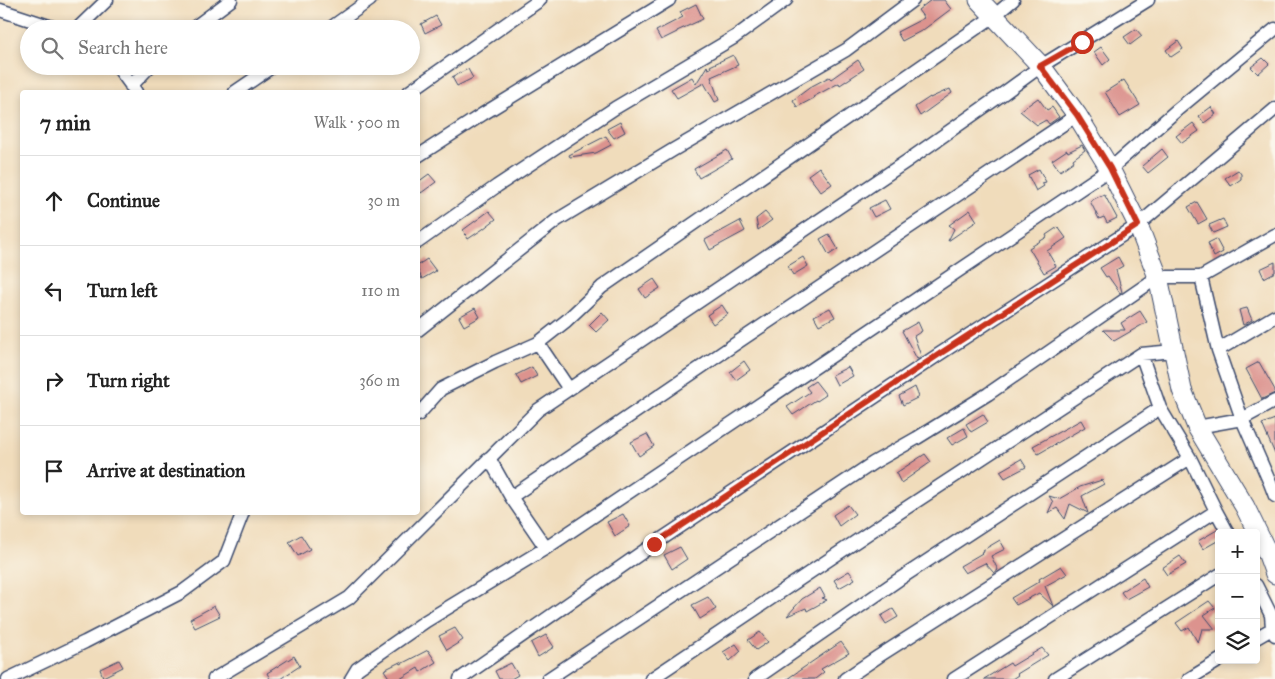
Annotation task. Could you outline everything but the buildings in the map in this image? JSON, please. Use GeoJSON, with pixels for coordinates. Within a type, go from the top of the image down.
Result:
{"type":"FeatureCollection","features":[{"type":"Feature","properties":{"kind":"street"},"geometry":{"type":"LineString","coordinates":[[86,20],[107,0]]}},
{"type":"Feature","properties":{"kind":"street"},"geometry":{"type":"LineString","coordinates":[[204,20],[231,0]]}},
{"type":"Feature","properties":{"kind":"street"},"geometry":{"type":"LineString","coordinates":[[341,20],[370,0]]}},
{"type":"Feature","properties":{"kind":"street"},"geometry":{"type":"LineString","coordinates":[[412,90],[540,0]]}},
{"type":"Feature","properties":{"kind":"street"},"geometry":{"type":"LineString","coordinates":[[420,155],[669,0]]}},
{"type":"Feature","properties":{"kind":"street"},"geometry":{"type":"LineString","coordinates":[[420,241],[497,186],[599,119],[735,37],[786,0]]}},
{"type":"Feature","properties":{"kind":"street"},"geometry":{"type":"LineString","coordinates":[[420,328],[557,220],[673,150],[846,50],[913,0]]}},
{"type":"Feature","properties":{"kind":"street"},"geometry":{"type":"LineString","coordinates":[[979,0],[1040,66],[1077,115],[1110,168],[1138,225],[1158,277],[1182,390],[1197,427],[1271,550],[1275,574]]}},
{"type":"Feature","properties":{"kind":"street"},"geometry":{"type":"LineString","coordinates":[[420,413],[441,390],[495,362],[538,343],[566,321],[602,287],[994,16],[1013,0]]}},
{"type":"Feature","properties":{"kind":"street"},"geometry":{"type":"LineString","coordinates":[[214,679],[349,598],[538,410],[907,162],[1004,94],[1040,66],[1148,0]]}},
{"type":"Feature","properties":{"kind":"street"},"geometry":{"type":"LineString","coordinates":[[0,10],[31,20]]}},
{"type":"Feature","properties":{"kind":"street"},"geometry":{"type":"LineString","coordinates":[[351,679],[357,668],[426,621],[546,548],[1110,168],[1275,29]]}},
{"type":"Feature","properties":{"kind":"street"},"geometry":{"type":"LineString","coordinates":[[123,75],[133,89],[143,75]]}},
{"type":"Feature","properties":{"kind":"street"},"geometry":{"type":"LineString","coordinates":[[238,90],[260,75]]}},
{"type":"Feature","properties":{"kind":"street"},"geometry":{"type":"LineString","coordinates":[[460,679],[654,544],[1138,225],[1275,109]]}},
{"type":"Feature","properties":{"kind":"street"},"geometry":{"type":"LineString","coordinates":[[511,497],[1077,115]]}},
{"type":"Feature","properties":{"kind":"street"},"geometry":{"type":"LineString","coordinates":[[548,679],[873,463],[988,394],[1158,277],[1201,277],[1275,235]]}},
{"type":"Feature","properties":{"kind":"street"},"geometry":{"type":"LineString","coordinates":[[1201,277],[1228,384],[1242,419],[1273,482],[1275,496]]}},
{"type":"Feature","properties":{"kind":"street"},"geometry":{"type":"LineString","coordinates":[[1218,350],[1275,316]]}},
{"type":"Feature","properties":{"kind":"street"},"geometry":{"type":"LineString","coordinates":[[538,343],[569,389]]}},
{"type":"Feature","properties":{"kind":"street"},"geometry":{"type":"LineString","coordinates":[[651,679],[909,506],[1142,354],[1174,351]]}},
{"type":"Feature","properties":{"kind":"street"},"geometry":{"type":"LineString","coordinates":[[1142,354],[1160,408],[1190,458],[1226,529]]}},
{"type":"Feature","properties":{"kind":"street"},"geometry":{"type":"LineString","coordinates":[[1197,427],[1242,419],[1275,401]]}},
{"type":"Feature","properties":{"kind":"street"},"geometry":{"type":"LineString","coordinates":[[755,679],[898,580],[1160,408]]}},
{"type":"Feature","properties":{"kind":"street"},"geometry":{"type":"LineString","coordinates":[[489,458],[511,497],[546,548]]}},
{"type":"Feature","properties":{"kind":"street"},"geometry":{"type":"LineString","coordinates":[[845,679],[1190,458]]}},
{"type":"Feature","properties":{"kind":"street"},"geometry":{"type":"LineString","coordinates":[[954,679],[1216,511]]}},
{"type":"Feature","properties":{"kind":"street"},"geometry":{"type":"LineString","coordinates":[[8,679],[182,592],[224,561],[242,515]]}},
{"type":"Feature","properties":{"kind":"street"},"geometry":{"type":"LineString","coordinates":[[1056,679],[1215,578]]}},
{"type":"Feature","properties":{"kind":"street"},"geometry":{"type":"LineString","coordinates":[[1260,593],[1271,614],[1274,630],[1260,636]]}},
{"type":"Feature","properties":{"kind":"street"},"geometry":{"type":"LineString","coordinates":[[1189,679],[1215,663]]}},
{"type":"Feature","properties":{"kind":"route"},"geometry":{"type":"LineString","coordinates":[[654,544],[941,353],[1138,225],[1110,168],[1077,115],[1040,66],[1082,42]]}}]}
